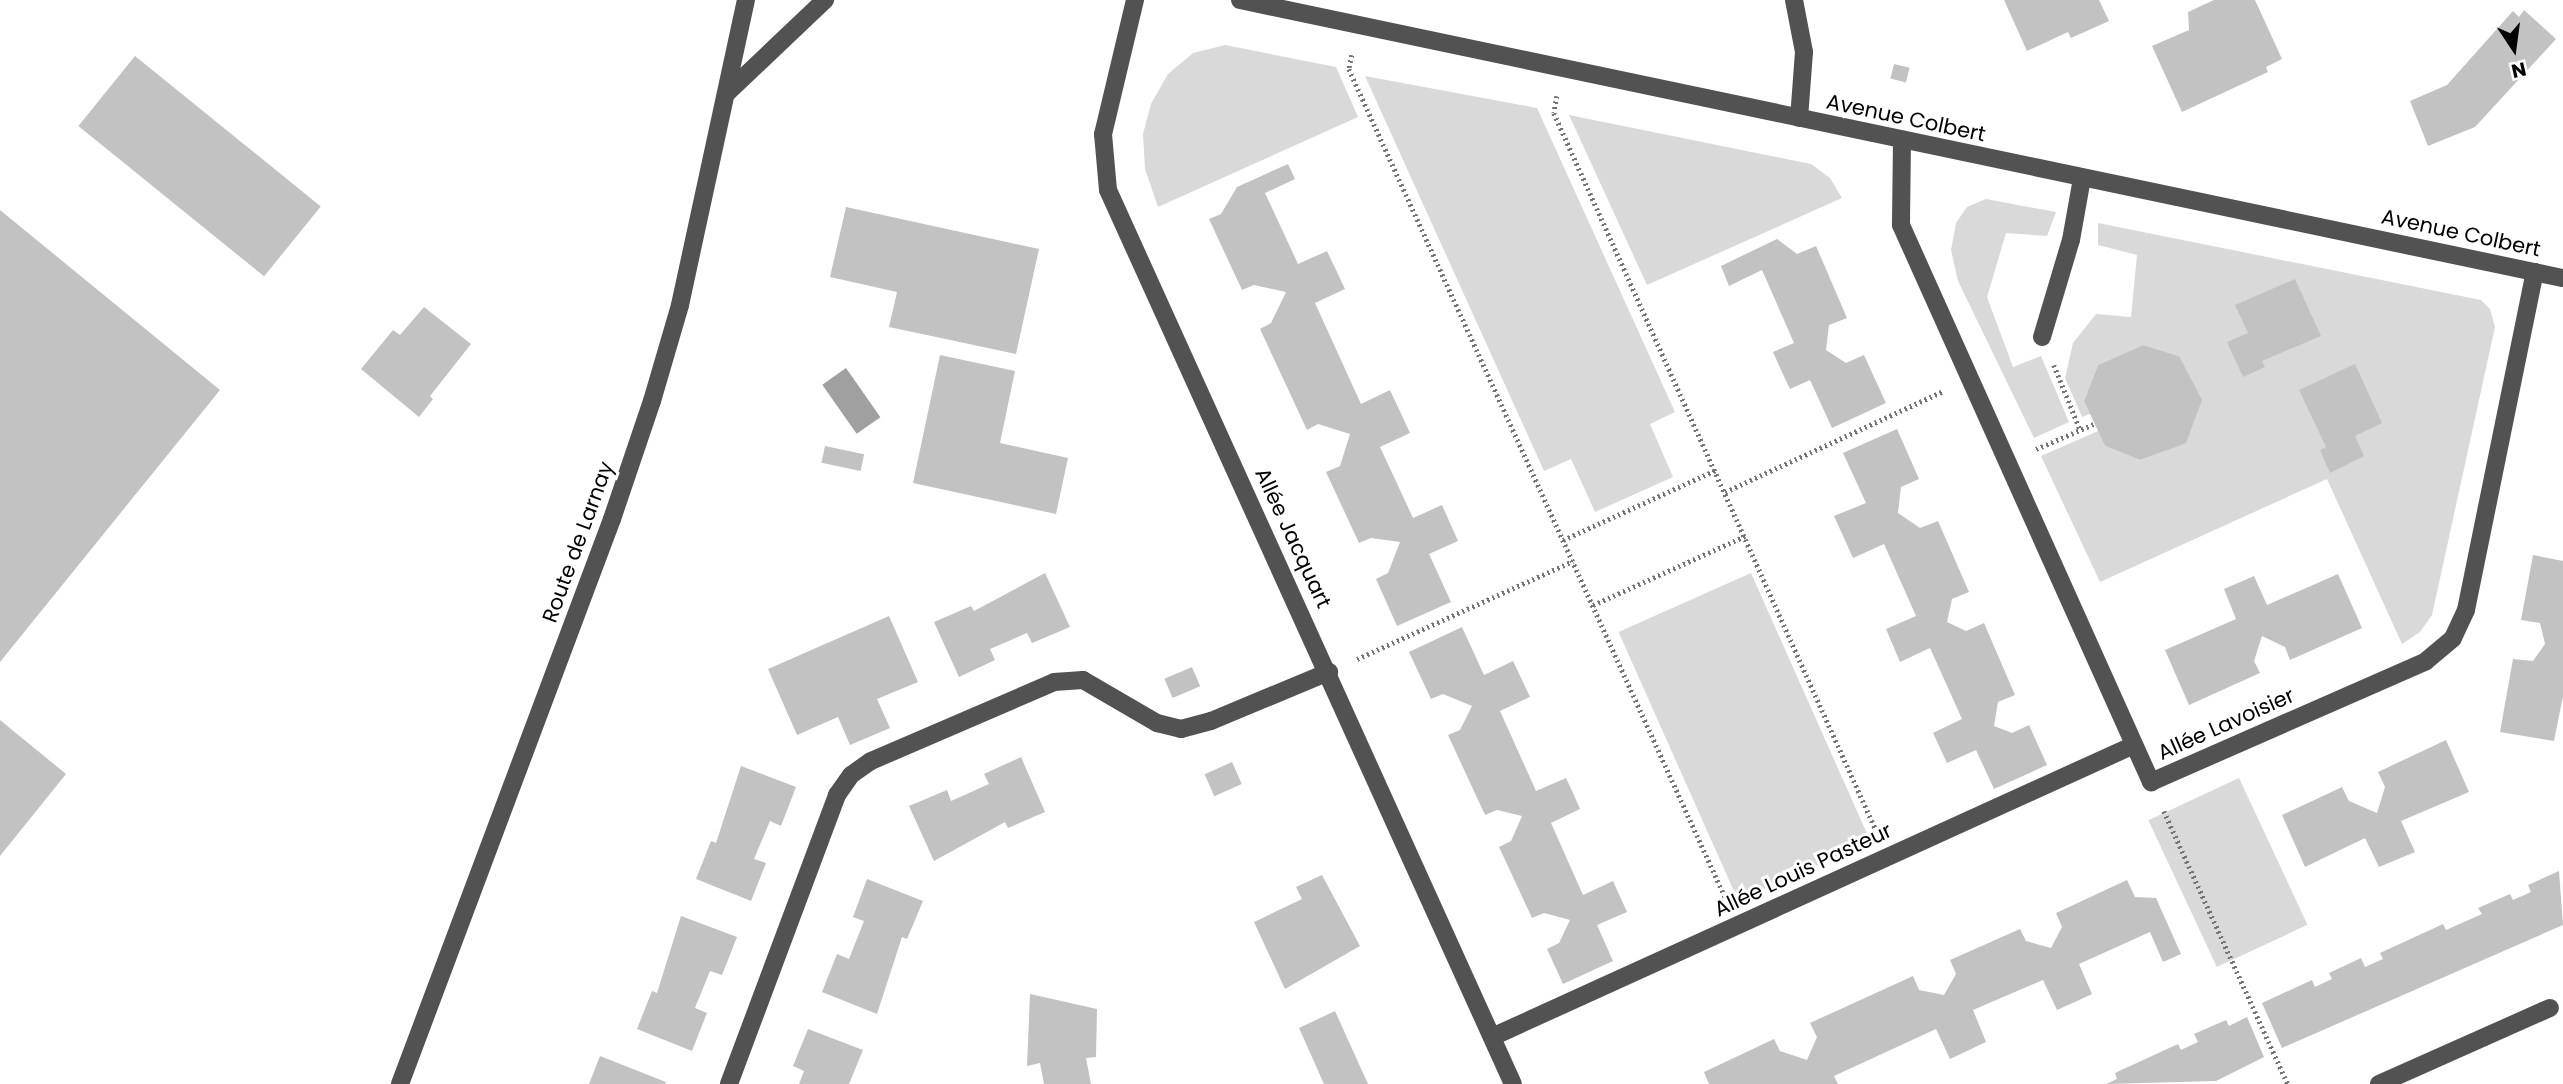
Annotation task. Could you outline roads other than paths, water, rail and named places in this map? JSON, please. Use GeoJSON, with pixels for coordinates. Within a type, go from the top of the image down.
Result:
{"type":"FeatureCollection","features":[{"type":"Feature","properties":{"kind":"street","name":"Route de Larnay"},"geometry":{"type":"LineString","coordinates":[[400,1084],[612,519],[652,401],[680,305],[746,0]]}},
{"type":"Feature","properties":{"kind":"street"},"geometry":{"type":"LineString","coordinates":[[728,92],[825,0]]}},
{"type":"Feature","properties":{"kind":"street","name":"Allée Jacquart"},"geometry":{"type":"LineString","coordinates":[[1135,0],[1104,134],[1108,190],[1329,671],[1513,1084]]}},
{"type":"Feature","properties":{"kind":"street","name":"Avenue Colbert"},"geometry":{"type":"LineString","coordinates":[[1240,0],[2563,278]]}},
{"type":"Feature","properties":{"kind":"street"},"geometry":{"type":"LineString","coordinates":[[1794,0],[1804,52],[1799,118]]}},
{"type":"Feature","properties":{"kind":"street","name":"Allée Lavoisier"},"geometry":{"type":"LineString","coordinates":[[1902,141],[1901,225],[2151,782],[2426,661],[2452,638],[2466,610],[2535,272]]}},
{"type":"Feature","properties":{"kind":"street"},"geometry":{"type":"LineString","coordinates":[[2042,337],[2071,240],[2082,178]]}},
{"type":"Feature","properties":{"kind":"street"},"geometry":{"type":"LineString","coordinates":[[729,1084],[837,795],[851,775],[871,761],[1054,681],[1083,680],[1157,723],[1181,729],[1211,721],[1329,671]]}},
{"type":"Feature","properties":{"kind":"street","name":"Allée Louis Pasteur"},"geometry":{"type":"LineString","coordinates":[[1492,1037],[2134,745]]}},
{"type":"Feature","properties":{"kind":"street"},"geometry":{"type":"LineString","coordinates":[[2379,1084],[2550,1008]]}}]}
